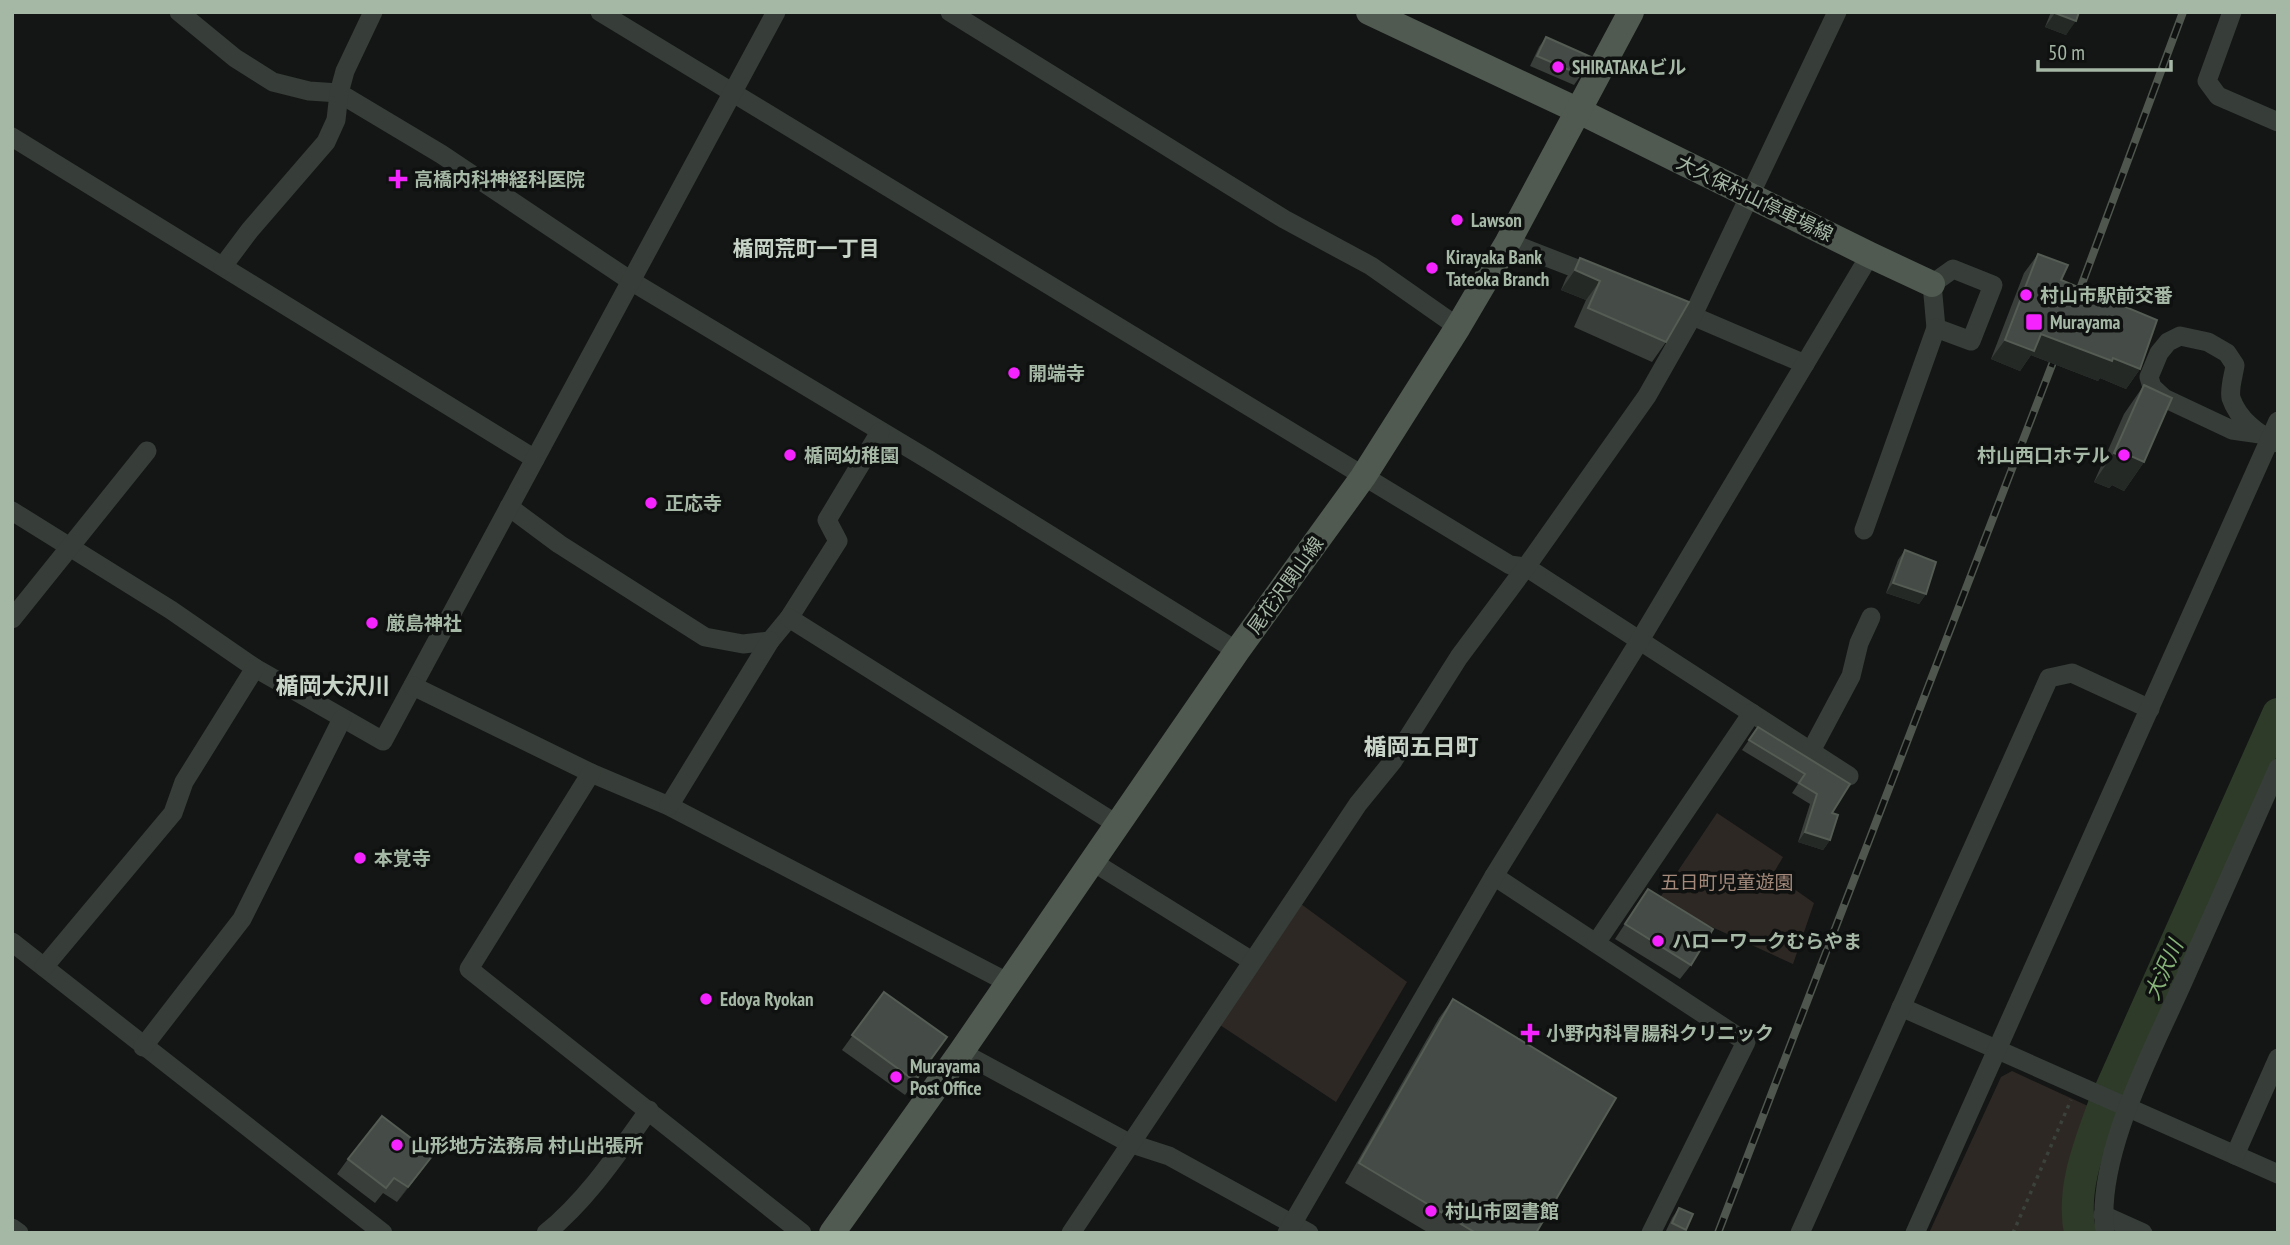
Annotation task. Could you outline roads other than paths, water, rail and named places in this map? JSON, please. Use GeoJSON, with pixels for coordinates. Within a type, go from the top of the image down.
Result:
{"type":"FeatureCollection","features":[{"type":"Feature","properties":{"kind":"main road"},"geometry":{"type":"LineString","coordinates":[[1369,12],[1579,111]]}},
{"type":"Feature","properties":{"kind":"main road","name":"尾花沢関山線"},"geometry":{"type":"LineString","coordinates":[[832,1233],[1009,984],[1237,651],[1363,477],[1508,242],[1632,12]]}},
{"type":"Feature","properties":{"kind":"main road","name":"大久保村山停車場線"},"geometry":{"type":"LineString","coordinates":[[1579,111],[1933,284]]}},
{"type":"Feature","properties":{"kind":"street"},"geometry":{"type":"LineString","coordinates":[[179,12],[235,58],[273,82],[309,91],[339,93],[441,154],[631,281],[1237,651]]}},
{"type":"Feature","properties":{"kind":"street"},"geometry":{"type":"LineString","coordinates":[[223,266],[250,230],[326,142],[336,120],[345,71],[373,12]]}},
{"type":"Feature","properties":{"kind":"street"},"geometry":{"type":"LineString","coordinates":[[600,12],[1363,477],[1510,565],[1526,567],[1850,776]]}},
{"type":"Feature","properties":{"kind":"street"},"geometry":{"type":"LineString","coordinates":[[12,511],[171,610],[255,668],[383,741],[776,12]]}},
{"type":"Feature","properties":{"kind":"street"},"geometry":{"type":"LineString","coordinates":[[950,12],[1284,219],[1371,266],[1458,327]]}},
{"type":"Feature","properties":{"kind":"street"},"geometry":{"type":"LineString","coordinates":[[1071,1233],[1358,804],[1393,761],[1459,657],[1647,396],[1693,315],[1837,12]]}},
{"type":"Feature","properties":{"kind":"street"},"geometry":{"type":"LineString","coordinates":[[2232,12],[2207,80],[2218,96],[2278,122]]}},
{"type":"Feature","properties":{"kind":"street"},"geometry":{"type":"LineString","coordinates":[[12,136],[535,459]]}},
{"type":"Feature","properties":{"kind":"street"},"geometry":{"type":"LineString","coordinates":[[1508,242],[1619,286]]}},
{"type":"Feature","properties":{"kind":"street"},"geometry":{"type":"LineString","coordinates":[[961,1052],[1129,1143],[1169,1156],[1296,1230],[1494,876],[1640,640],[1870,255]]}},
{"type":"Feature","properties":{"kind":"street"},"geometry":{"type":"LineString","coordinates":[[1864,530],[1936,328],[1933,284],[1953,270],[1993,285],[1971,341],[1936,328]]}},
{"type":"Feature","properties":{"kind":"street"},"geometry":{"type":"LineString","coordinates":[[1668,305],[1805,364]]}},
{"type":"Feature","properties":{"kind":"street"},"geometry":{"type":"LineString","coordinates":[[2180,336],[2192,337],[2208,342],[2227,354],[2235,365],[2230,396],[2240,415],[2269,439],[2232,430],[2164,398],[2152,387],[2149,377],[2159,353],[2168,342],[2180,336]]}},
{"type":"Feature","properties":{"kind":"street"},"geometry":{"type":"LineString","coordinates":[[1915,1233],[2278,421]]}},
{"type":"Feature","properties":{"kind":"street"},"geometry":{"type":"LineString","coordinates":[[669,806],[770,640],[789,618],[838,541],[827,520],[880,432]]}},
{"type":"Feature","properties":{"kind":"street"},"geometry":{"type":"LineString","coordinates":[[12,619],[146,452]]}},
{"type":"Feature","properties":{"kind":"street"},"geometry":{"type":"LineString","coordinates":[[509,507],[559,544],[705,637],[743,644],[770,640]]}},
{"type":"Feature","properties":{"kind":"street"},"geometry":{"type":"LineString","coordinates":[[1811,751],[1851,676],[1871,617]]}},
{"type":"Feature","properties":{"kind":"street"},"geometry":{"type":"LineString","coordinates":[[789,618],[1118,825]]}},
{"type":"Feature","properties":{"kind":"street"},"geometry":{"type":"LineString","coordinates":[[44,967],[173,813],[184,782],[255,668]]}},
{"type":"Feature","properties":{"kind":"street"},"geometry":{"type":"LineString","coordinates":[[1800,1233],[2049,678],[2072,673],[2150,709]]}},
{"type":"Feature","properties":{"kind":"street"},"geometry":{"type":"LineString","coordinates":[[413,685],[591,773],[669,806],[1009,984]]}},
{"type":"Feature","properties":{"kind":"street"},"geometry":{"type":"LineString","coordinates":[[1596,943],[1752,713]]}},
{"type":"Feature","properties":{"kind":"street"},"geometry":{"type":"LineString","coordinates":[[143,1047],[242,919],[342,719]]}},
{"type":"Feature","properties":{"kind":"street"},"geometry":{"type":"LineString","coordinates":[[2143,1233],[2104,1224],[2108,1169],[2122,1105],[2278,768]]}},
{"type":"Feature","properties":{"kind":"street"},"geometry":{"type":"LineString","coordinates":[[591,773],[469,969],[803,1233]]}},
{"type":"Feature","properties":{"kind":"street"},"geometry":{"type":"LineString","coordinates":[[1093,862],[1252,961]]}},
{"type":"Feature","properties":{"kind":"street"},"geometry":{"type":"LineString","coordinates":[[1494,876],[1746,1042],[1651,1233]]}},
{"type":"Feature","properties":{"kind":"street"},"geometry":{"type":"LineString","coordinates":[[12,942],[383,1233]]}},
{"type":"Feature","properties":{"kind":"street"},"geometry":{"type":"LineString","coordinates":[[1901,1007],[2278,1174]]}},
{"type":"Feature","properties":{"kind":"street"},"geometry":{"type":"LineString","coordinates":[[2235,1155],[2278,1058]]}},
{"type":"Feature","properties":{"kind":"street"},"geometry":{"type":"LineString","coordinates":[[546,1233],[566,1217],[612,1162],[649,1110]]}},
{"type":"Feature","properties":{"kind":"street"},"geometry":{"type":"LineString","coordinates":[[12,1227],[19,1233]]}},
{"type":"Feature","properties":{"kind":"waterway","name":"大沢川"},"geometry":{"type":"LineString","coordinates":[[2080,1233],[2080,1183],[2105,1102],[2278,714]]}},
{"type":"Feature","properties":{"kind":"railway"},"geometry":{"type":"LineString","coordinates":[[2073,308],[2183,12]]}},
{"type":"Feature","properties":{"kind":"railway"},"geometry":{"type":"LineString","coordinates":[[1718,1233],[2060,344]]}},
{"type":"Feature","properties":{"kind":"place","name":"SHIRATAKAビル"},"geometry":{"type":"Point","coordinates":[1558,67]}},
{"type":"Feature","properties":{"kind":"place","name":"高橋内科神経科医院"},"geometry":{"type":"Point","coordinates":[398,179]}},
{"type":"Feature","properties":{"kind":"place","name":"Lawson"},"geometry":{"type":"Point","coordinates":[1457,220]}},
{"type":"Feature","properties":{"kind":"place","name":"Kirayaka Bank Tateoka Branch"},"geometry":{"type":"Point","coordinates":[1432,268]}},
{"type":"Feature","properties":{"kind":"place","name":"村山市駅前交番"},"geometry":{"type":"Point","coordinates":[2026,295]}},
{"type":"Feature","properties":{"kind":"place","name":"Murayama"},"geometry":{"type":"Point","coordinates":[2034,322]}},
{"type":"Feature","properties":{"kind":"place","name":"開端寺"},"geometry":{"type":"Point","coordinates":[1014,373]}},
{"type":"Feature","properties":{"kind":"place","name":"楯岡幼稚園"},"geometry":{"type":"Point","coordinates":[790,455]}},
{"type":"Feature","properties":{"kind":"place","name":"村山西口ホテル"},"geometry":{"type":"Point","coordinates":[2124,455]}},
{"type":"Feature","properties":{"kind":"place","name":"正応寺"},"geometry":{"type":"Point","coordinates":[651,503]}},
{"type":"Feature","properties":{"kind":"place","name":"厳島神社"},"geometry":{"type":"Point","coordinates":[372,623]}},
{"type":"Feature","properties":{"kind":"place","name":"本覚寺"},"geometry":{"type":"Point","coordinates":[360,858]}},
{"type":"Feature","properties":{"kind":"place","name":"ハローワークむらやま"},"geometry":{"type":"Point","coordinates":[1658,941]}},
{"type":"Feature","properties":{"kind":"place","name":"Edoya Ryokan"},"geometry":{"type":"Point","coordinates":[706,999]}},
{"type":"Feature","properties":{"kind":"place","name":"小野内科胃腸科クリニック"},"geometry":{"type":"Point","coordinates":[1530,1033]}},
{"type":"Feature","properties":{"kind":"place","name":"Murayama Post Office"},"geometry":{"type":"Point","coordinates":[896,1077]}},
{"type":"Feature","properties":{"kind":"place","name":"山形地方法務局 村山出張所"},"geometry":{"type":"Point","coordinates":[397,1145]}},
{"type":"Feature","properties":{"kind":"place","name":"村山市図書館"},"geometry":{"type":"Point","coordinates":[1431,1211]}},
{"type":"Feature","properties":{"kind":"district","name":"楯岡荒町一丁目"},"geometry":{"type":"Point","coordinates":[806,249]}},
{"type":"Feature","properties":{"kind":"district","name":"楯岡大沢川"},"geometry":{"type":"Point","coordinates":[333,686]}},
{"type":"Feature","properties":{"kind":"district","name":"楯岡五日町"},"geometry":{"type":"Point","coordinates":[1421,747]}},
{"type":"Feature","properties":{"kind":"park label","name":"五日町児童遊園"},"geometry":{"type":"Point","coordinates":[1727,882]}}]}
